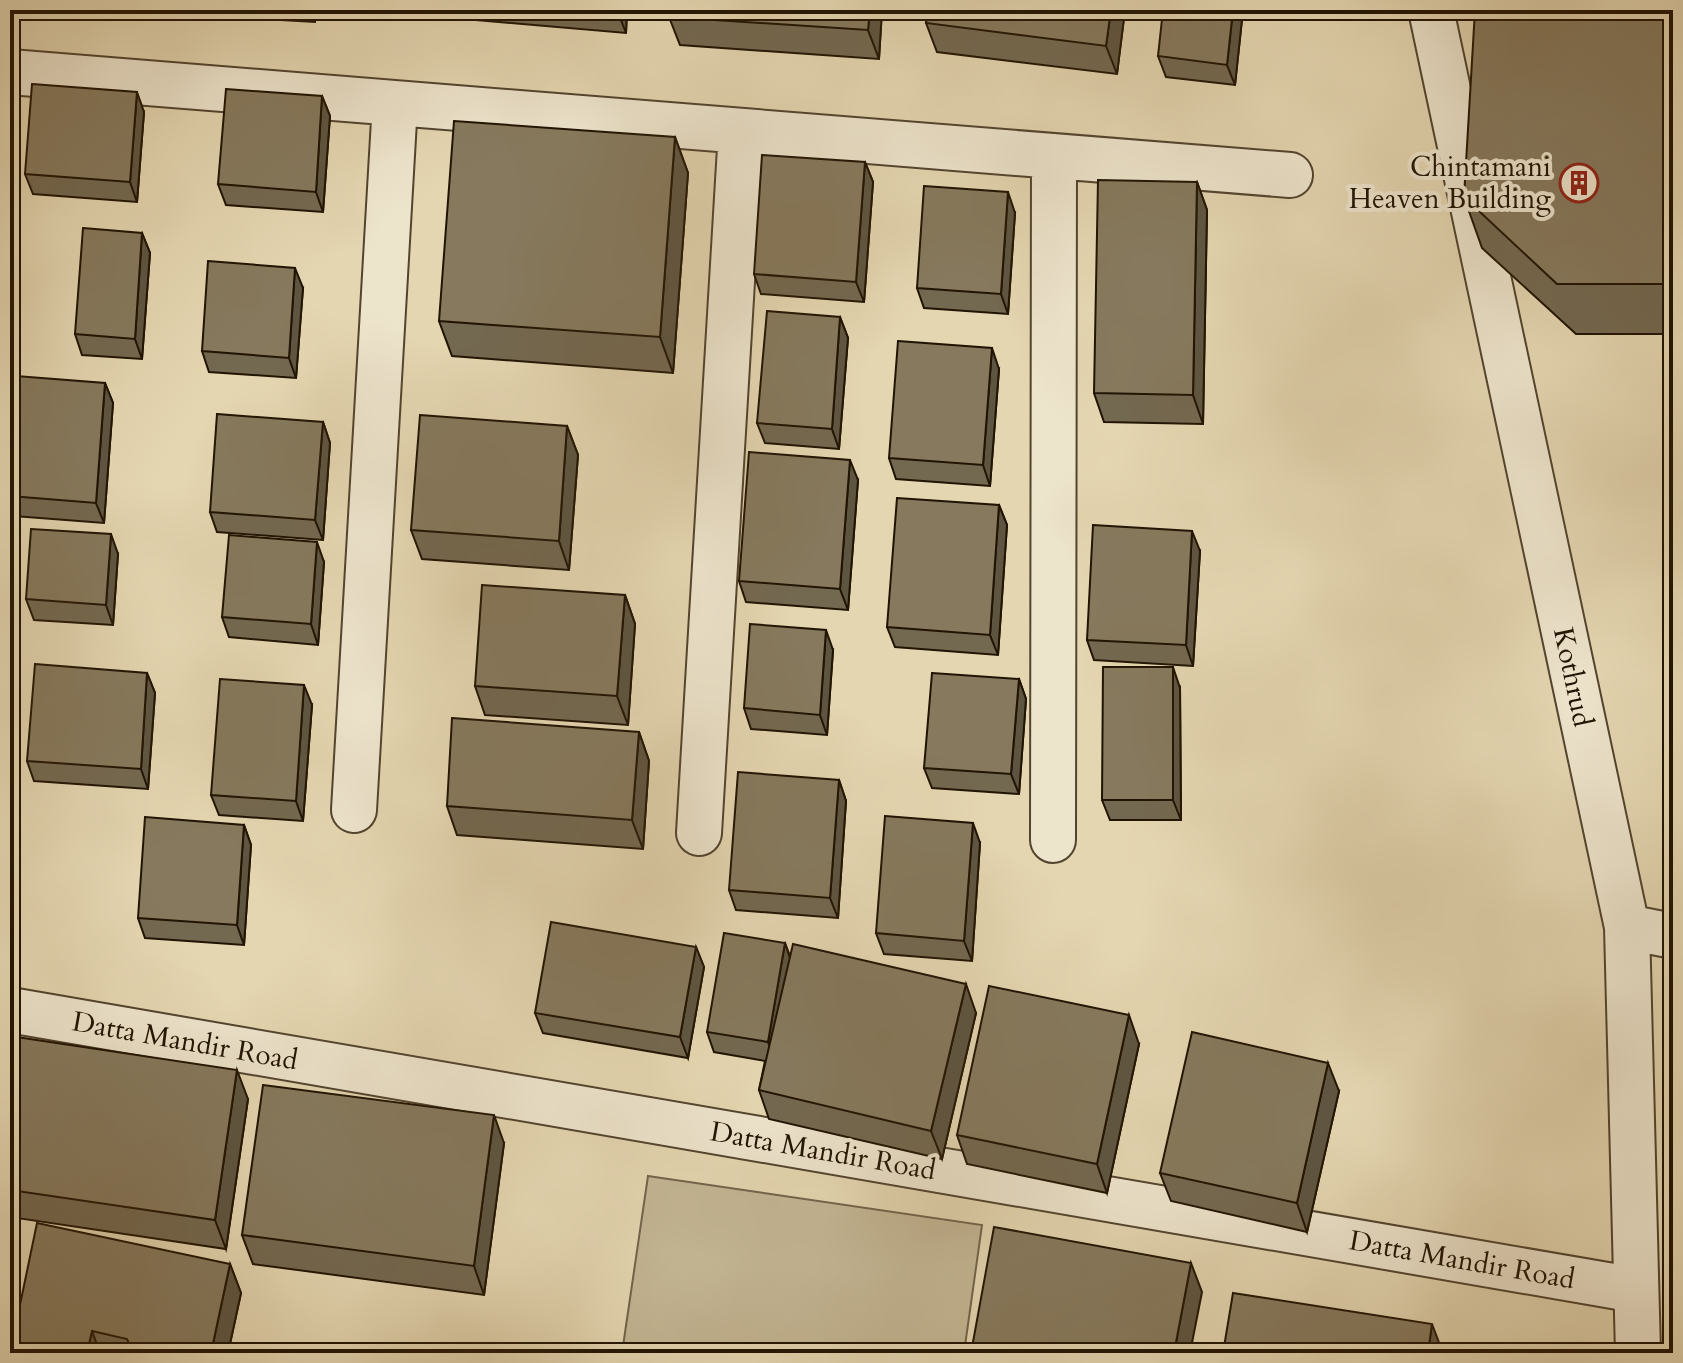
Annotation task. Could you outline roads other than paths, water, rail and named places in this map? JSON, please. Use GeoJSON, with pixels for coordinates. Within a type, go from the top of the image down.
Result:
{"type":"FeatureCollection","features":[{"type":"Feature","properties":{"kind":"street","name":"Kothrud"},"geometry":{"type":"LineString","coordinates":[[1431,10],[1627,927],[1638,1353]]}},
{"type":"Feature","properties":{"kind":"street"},"geometry":{"type":"LineString","coordinates":[[10,72],[1290,175]]}},
{"type":"Feature","properties":{"kind":"street"},"geometry":{"type":"LineString","coordinates":[[354,810],[395,103]]}},
{"type":"Feature","properties":{"kind":"street"},"geometry":{"type":"LineString","coordinates":[[699,833],[741,131]]}},
{"type":"Feature","properties":{"kind":"street"},"geometry":{"type":"LineString","coordinates":[[1053,840],[1054,156]]}},
{"type":"Feature","properties":{"kind":"street"},"geometry":{"type":"LineString","coordinates":[[1627,927],[1673,936]]}},
{"type":"Feature","properties":{"kind":"street","name":"Datta Mandir Road"},"geometry":{"type":"LineString","coordinates":[[10,1010],[1636,1290]]}},
{"type":"Feature","properties":{"kind":"place","name":"Chintamani Heaven Building"},"geometry":{"type":"Point","coordinates":[1579,183]}}]}
